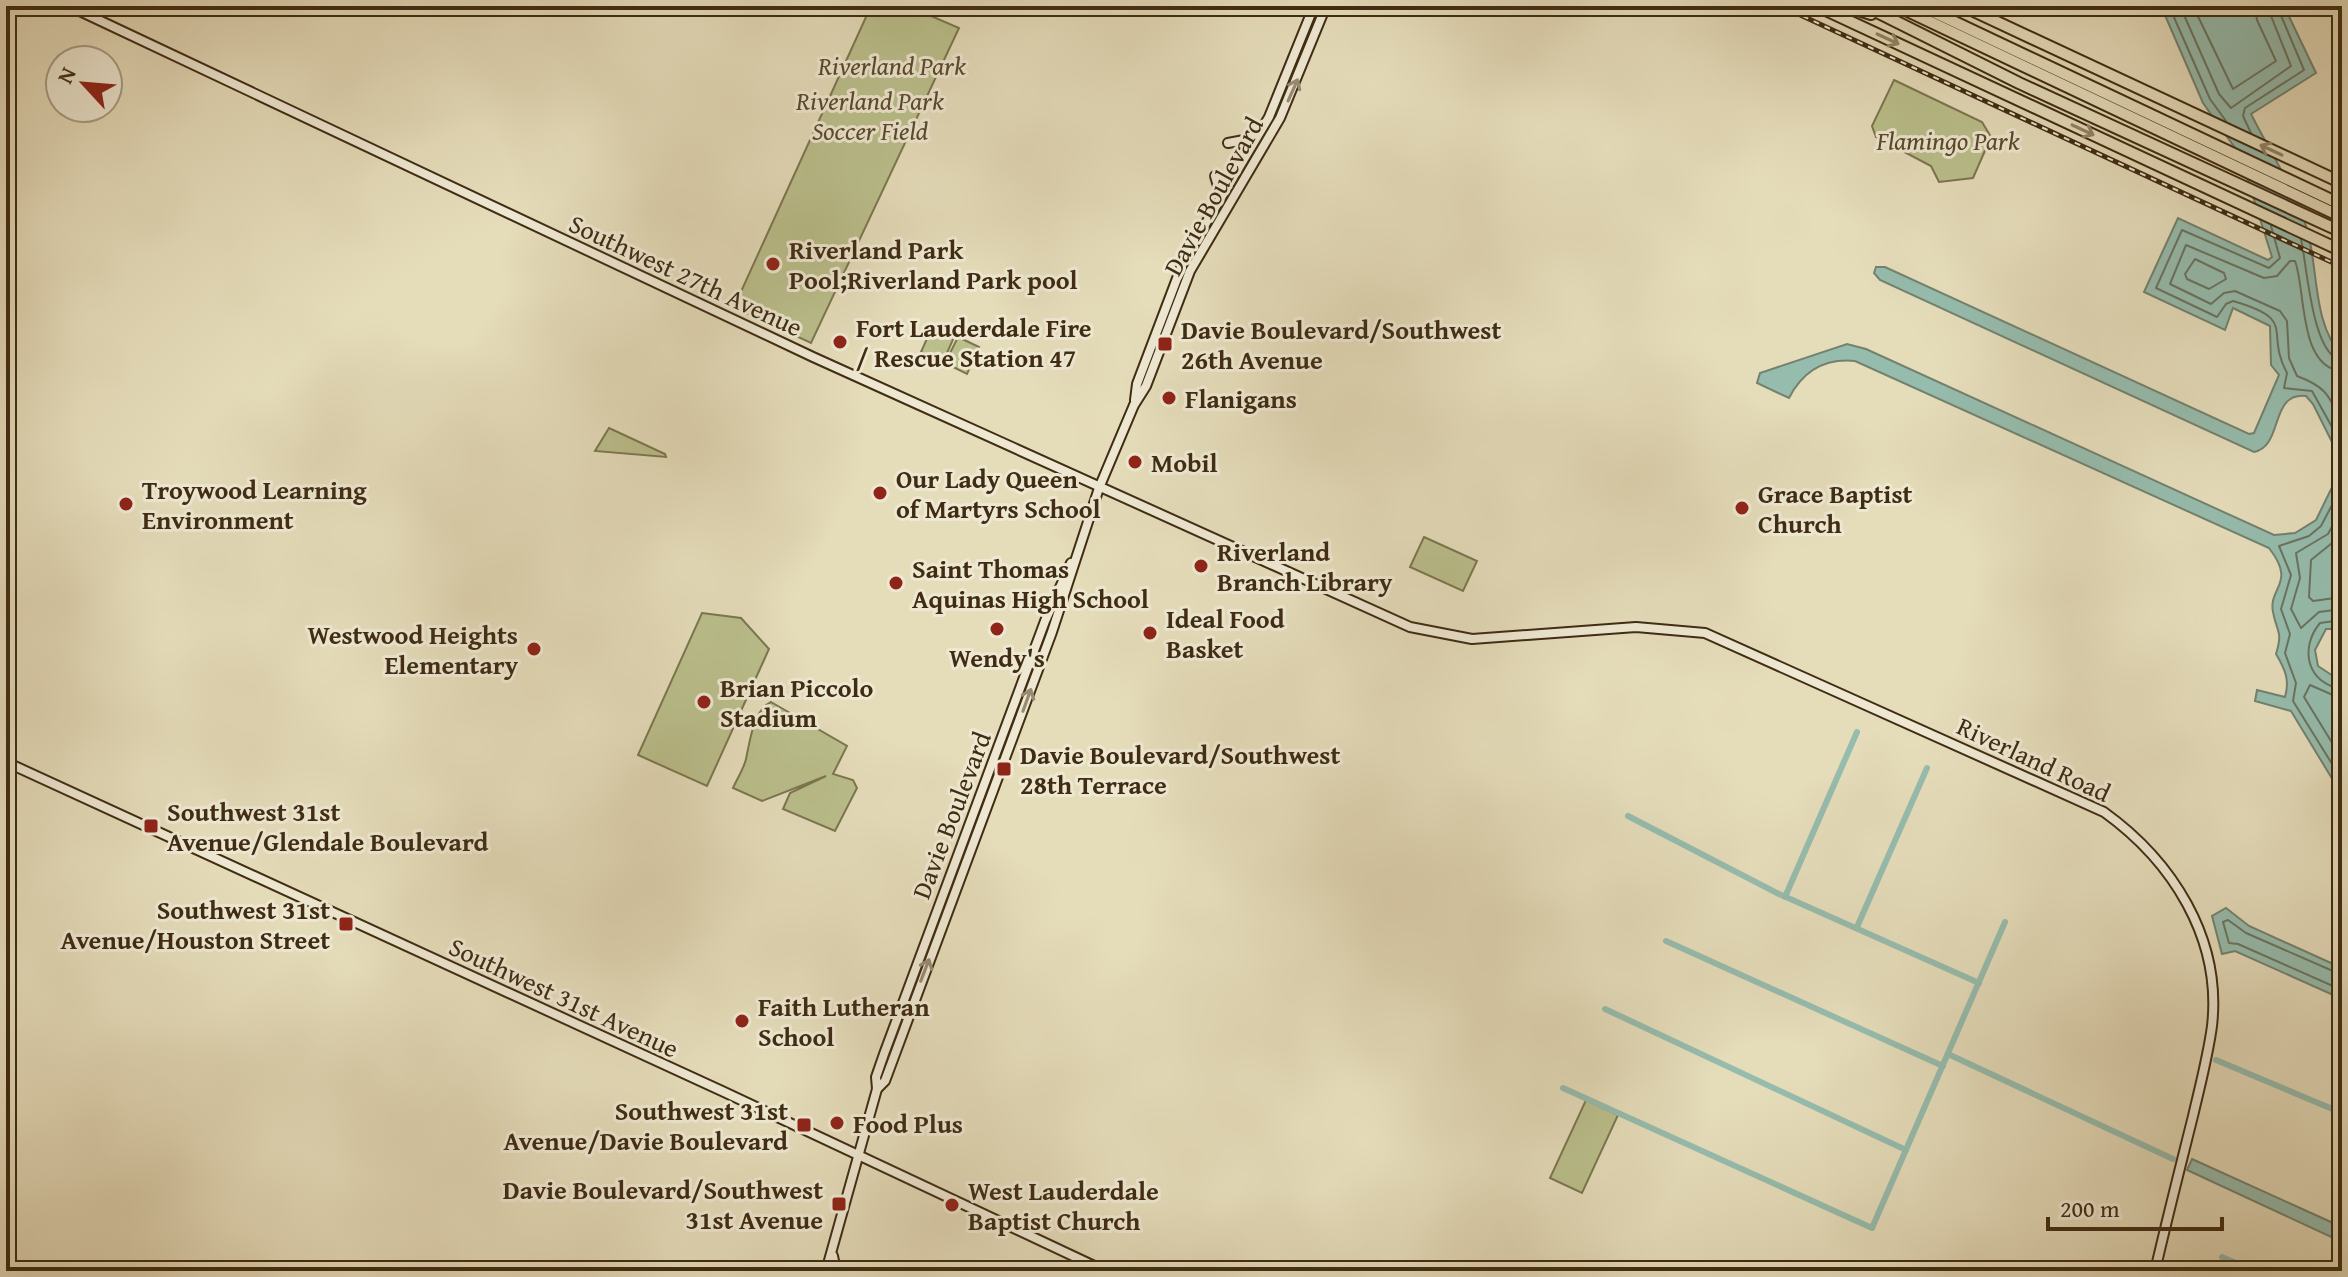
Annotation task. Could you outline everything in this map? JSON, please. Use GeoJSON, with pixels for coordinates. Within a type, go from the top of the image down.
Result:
{"type":"FeatureCollection","features":[{"type":"Feature","properties":{"kind":"highway"},"geometry":{"type":"LineString","coordinates":[[1817,6],[2342,251]]}},
{"type":"Feature","properties":{"kind":"highway"},"geometry":{"type":"LineString","coordinates":[[1846,6],[1899,24]]}},
{"type":"Feature","properties":{"kind":"highway"},"geometry":{"type":"LineString","coordinates":[[1865,6],[2342,232]]}},
{"type":"Feature","properties":{"kind":"highway"},"geometry":{"type":"LineString","coordinates":[[1878,6],[2020,80],[2342,226]]}},
{"type":"Feature","properties":{"kind":"highway"},"geometry":{"type":"LineString","coordinates":[[1897,6],[2342,217]]}},
{"type":"Feature","properties":{"kind":"highway"},"geometry":{"type":"LineString","coordinates":[[1921,6],[2342,205]]}},
{"type":"Feature","properties":{"kind":"highway"},"geometry":{"type":"LineString","coordinates":[[1963,6],[2342,183]]}},
{"type":"Feature","properties":{"kind":"main road","name":"Southwest 27th Avenue"},"geometry":{"type":"LineString","coordinates":[[69,6],[1099,488],[1410,627],[1472,639],[1563,633]]}},
{"type":"Feature","properties":{"kind":"main road","name":"Davie Boulevard"},"geometry":{"type":"LineString","coordinates":[[1134,405],[1137,384],[1187,254],[1269,117],[1293,65],[1314,6]]}},
{"type":"Feature","properties":{"kind":"main road","name":"Davie Boulevard"},"geometry":{"type":"LineString","coordinates":[[877,1089],[885,1081],[1070,584],[1074,559],[1099,488],[1134,405],[1146,386],[1193,265],[1280,118],[1326,6]]}},
{"type":"Feature","properties":{"kind":"main road"},"geometry":{"type":"LineString","coordinates":[[1228,143],[1247,139],[1269,117]]}},
{"type":"Feature","properties":{"kind":"main road"},"geometry":{"type":"LineString","coordinates":[[1215,176],[1221,196]]}},
{"type":"Feature","properties":{"kind":"main road"},"geometry":{"type":"LineString","coordinates":[[1193,265],[1197,234]]}},
{"type":"Feature","properties":{"kind":"main road"},"geometry":{"type":"LineString","coordinates":[[1181,293],[1187,254]]}},
{"type":"Feature","properties":{"kind":"main road","name":"Davie Boulevard"},"geometry":{"type":"LineString","coordinates":[[826,1271],[833,1256],[877,1089],[876,1077],[901,1003],[1061,580],[1074,559]]}},
{"type":"Feature","properties":{"kind":"main road"},"geometry":{"type":"LineString","coordinates":[[1042,659],[1047,636],[1043,627]]}},
{"type":"Feature","properties":{"kind":"main road","name":"Riverland Road"},"geometry":{"type":"LineString","coordinates":[[1563,633],[1636,627],[1705,633],[1719,638],[2088,803],[2122,824],[2161,862],[2199,929],[2213,992],[2207,1053],[2155,1271]]}},
{"type":"Feature","properties":{"kind":"main road","name":"Southwest 31st Avenue"},"geometry":{"type":"LineString","coordinates":[[6,762],[1105,1271]]}},
{"type":"Feature","properties":{"kind":"main road"},"geometry":{"type":"LineString","coordinates":[[965,862],[962,854],[967,830]]}},
{"type":"Feature","properties":{"kind":"main road"},"geometry":{"type":"LineString","coordinates":[[897,1042],[904,1010],[901,1003]]}},
{"type":"Feature","properties":{"kind":"main road","name":"Davie Boulevard"},"geometry":{"type":"LineString","coordinates":[[833,1256],[836,1271]]}},
{"type":"Feature","properties":{"kind":"green space","name":"Riverland Park"},"geometry":{"type":"Polygon","coordinates":[[[871,6],[908,6],[959,28],[811,343],[734,307],[871,6]]]}},
{"type":"Feature","properties":{"kind":"green space","name":"Flamingo Park"},"geometry":{"type":"Polygon","coordinates":[[[1894,80],[1982,122],[1991,137],[1973,178],[1939,182],[1931,166],[1876,137],[1872,126],[1894,80]]]}},
{"type":"Feature","properties":{"kind":"green space"},"geometry":{"type":"Polygon","coordinates":[[[933,325],[955,335],[943,362],[921,352],[933,325]]]}},
{"type":"Feature","properties":{"kind":"green space"},"geometry":{"type":"Polygon","coordinates":[[[958,337],[979,347],[967,374],[945,363],[958,337]]]}},
{"type":"Feature","properties":{"kind":"green space"},"geometry":{"type":"Polygon","coordinates":[[[609,428],[665,454],[666,457],[595,451],[609,428]]]}},
{"type":"Feature","properties":{"kind":"green space"},"geometry":{"type":"Polygon","coordinates":[[[1424,537],[1477,561],[1463,591],[1410,567],[1424,537]]]}},
{"type":"Feature","properties":{"kind":"green space","name":"Brian Piccolo Stadium"},"geometry":{"type":"Polygon","coordinates":[[[702,613],[741,618],[769,649],[707,786],[638,755],[702,613]]]}},
{"type":"Feature","properties":{"kind":"green space"},"geometry":{"type":"Polygon","coordinates":[[[771,702],[847,746],[833,774],[853,780],[857,788],[835,831],[783,809],[790,793],[826,776],[762,801],[733,788],[745,762],[756,719],[771,702]]]}},
{"type":"Feature","properties":{"kind":"green space"},"geometry":{"type":"Polygon","coordinates":[[[1586,1100],[1618,1115],[1582,1193],[1550,1178],[1586,1100]]]}},
{"type":"Feature","properties":{"kind":"water"},"geometry":{"type":"Polygon","coordinates":[[[2161,6],[2284,6],[2316,73],[2251,114],[2299,206],[2309,237],[2325,326],[2342,356],[2342,588],[2338,603],[2342,609],[2342,629],[2326,629],[2315,650],[2318,666],[2342,682],[2339,720],[2342,795],[2291,711],[2255,701],[2257,690],[2285,697],[2287,685],[2276,654],[2279,636],[2273,612],[2281,570],[2269,548],[1855,361],[1834,362],[1816,368],[1801,380],[1789,398],[1757,383],[1760,373],[1847,344],[1866,349],[2274,535],[2295,533],[2316,520],[2338,475],[2334,446],[2306,396],[2294,397],[2286,402],[2270,440],[2254,452],[1880,280],[1874,273],[1876,267],[1885,267],[2249,434],[2254,433],[2279,375],[2271,365],[2270,326],[2233,308],[2225,330],[2144,292],[2178,218],[2268,260],[2272,257],[2240,155],[2203,103],[2161,6]]]}},
{"type":"Feature","properties":{"kind":"water"},"geometry":{"type":"Polygon","coordinates":[[[2226,908],[2249,926],[2342,968],[2342,999],[2235,951],[2222,954],[2212,916],[2226,908]]]}},
{"type":"Feature","properties":{"kind":"water"},"geometry":{"type":"Polygon","coordinates":[[[2192,1159],[2342,1227],[2342,1242],[2187,1170],[2192,1159]]]}},
{"type":"Feature","properties":{"kind":"waterway"},"geometry":{"type":"LineString","coordinates":[[1785,897],[1857,732]]}},
{"type":"Feature","properties":{"kind":"waterway"},"geometry":{"type":"LineString","coordinates":[[1857,927],[1927,768]]}},
{"type":"Feature","properties":{"kind":"waterway"},"geometry":{"type":"LineString","coordinates":[[1628,816],[1779,894],[1979,983]]}},
{"type":"Feature","properties":{"kind":"waterway"},"geometry":{"type":"LineString","coordinates":[[1563,1088],[1872,1228],[2005,922]]}},
{"type":"Feature","properties":{"kind":"waterway"},"geometry":{"type":"LineString","coordinates":[[1666,941],[1943,1066]]}},
{"type":"Feature","properties":{"kind":"waterway"},"geometry":{"type":"LineString","coordinates":[[1605,1009],[1906,1150]]}},
{"type":"Feature","properties":{"kind":"waterway"},"geometry":{"type":"LineString","coordinates":[[1948,1054],[2173,1159]]}},
{"type":"Feature","properties":{"kind":"waterway"},"geometry":{"type":"LineString","coordinates":[[2216,1060],[2342,1113]]}},
{"type":"Feature","properties":{"kind":"waterway"},"geometry":{"type":"LineString","coordinates":[[2222,1257],[2254,1271]]}},
{"type":"Feature","properties":{"kind":"railway"},"geometry":{"type":"LineString","coordinates":[[1781,6],[2342,267]]}},
{"type":"Feature","properties":{"kind":"place","name":"Riverland Park Pool;Riverland Park pool"},"geometry":{"type":"Point","coordinates":[773,264]}},
{"type":"Feature","properties":{"kind":"place","name":"Fort Lauderdale Fire / Rescue Station 47"},"geometry":{"type":"Point","coordinates":[840,342]}},
{"type":"Feature","properties":{"kind":"place","name":"Davie Boulevard/Southwest 26th Avenue"},"geometry":{"type":"Point","coordinates":[1165,344]}},
{"type":"Feature","properties":{"kind":"place","name":"Flanigans"},"geometry":{"type":"Point","coordinates":[1169,398]}},
{"type":"Feature","properties":{"kind":"place","name":"Mobil"},"geometry":{"type":"Point","coordinates":[1135,462]}},
{"type":"Feature","properties":{"kind":"place","name":"Our Lady Queen of Martyrs School"},"geometry":{"type":"Point","coordinates":[880,493]}},
{"type":"Feature","properties":{"kind":"place","name":"Troywood Learning Environment"},"geometry":{"type":"Point","coordinates":[126,504]}},
{"type":"Feature","properties":{"kind":"place","name":"Grace Baptist Church"},"geometry":{"type":"Point","coordinates":[1742,508]}},
{"type":"Feature","properties":{"kind":"place","name":"Riverland Branch Library"},"geometry":{"type":"Point","coordinates":[1201,566]}},
{"type":"Feature","properties":{"kind":"place","name":"Saint Thomas Aquinas High School"},"geometry":{"type":"Point","coordinates":[896,583]}},
{"type":"Feature","properties":{"kind":"place","name":"Wendy's"},"geometry":{"type":"Point","coordinates":[997,629]}},
{"type":"Feature","properties":{"kind":"place","name":"Ideal Food Basket"},"geometry":{"type":"Point","coordinates":[1150,633]}},
{"type":"Feature","properties":{"kind":"place","name":"Westwood Heights Elementary"},"geometry":{"type":"Point","coordinates":[534,649]}},
{"type":"Feature","properties":{"kind":"place","name":"Brian Piccolo Stadium"},"geometry":{"type":"Point","coordinates":[704,702]}},
{"type":"Feature","properties":{"kind":"place","name":"Davie Boulevard/Southwest 28th Terrace"},"geometry":{"type":"Point","coordinates":[1004,769]}},
{"type":"Feature","properties":{"kind":"place","name":"Southwest 31st Avenue/Glendale Boulevard"},"geometry":{"type":"Point","coordinates":[151,826]}},
{"type":"Feature","properties":{"kind":"place","name":"Southwest 31st Avenue/Houston Street"},"geometry":{"type":"Point","coordinates":[346,924]}},
{"type":"Feature","properties":{"kind":"place","name":"Faith Lutheran School"},"geometry":{"type":"Point","coordinates":[742,1021]}},
{"type":"Feature","properties":{"kind":"place","name":"Food Plus"},"geometry":{"type":"Point","coordinates":[837,1123]}},
{"type":"Feature","properties":{"kind":"place","name":"Southwest 31st Avenue/Davie Boulevard"},"geometry":{"type":"Point","coordinates":[804,1125]}},
{"type":"Feature","properties":{"kind":"place","name":"Davie Boulevard/Southwest 31st Avenue"},"geometry":{"type":"Point","coordinates":[839,1204]}},
{"type":"Feature","properties":{"kind":"place","name":"West Lauderdale Baptist Church"},"geometry":{"type":"Point","coordinates":[952,1205]}},
{"type":"Feature","properties":{"kind":"park label","name":"Riverland Park Soccer Field"},"geometry":{"type":"Point","coordinates":[870,115]}}]}
